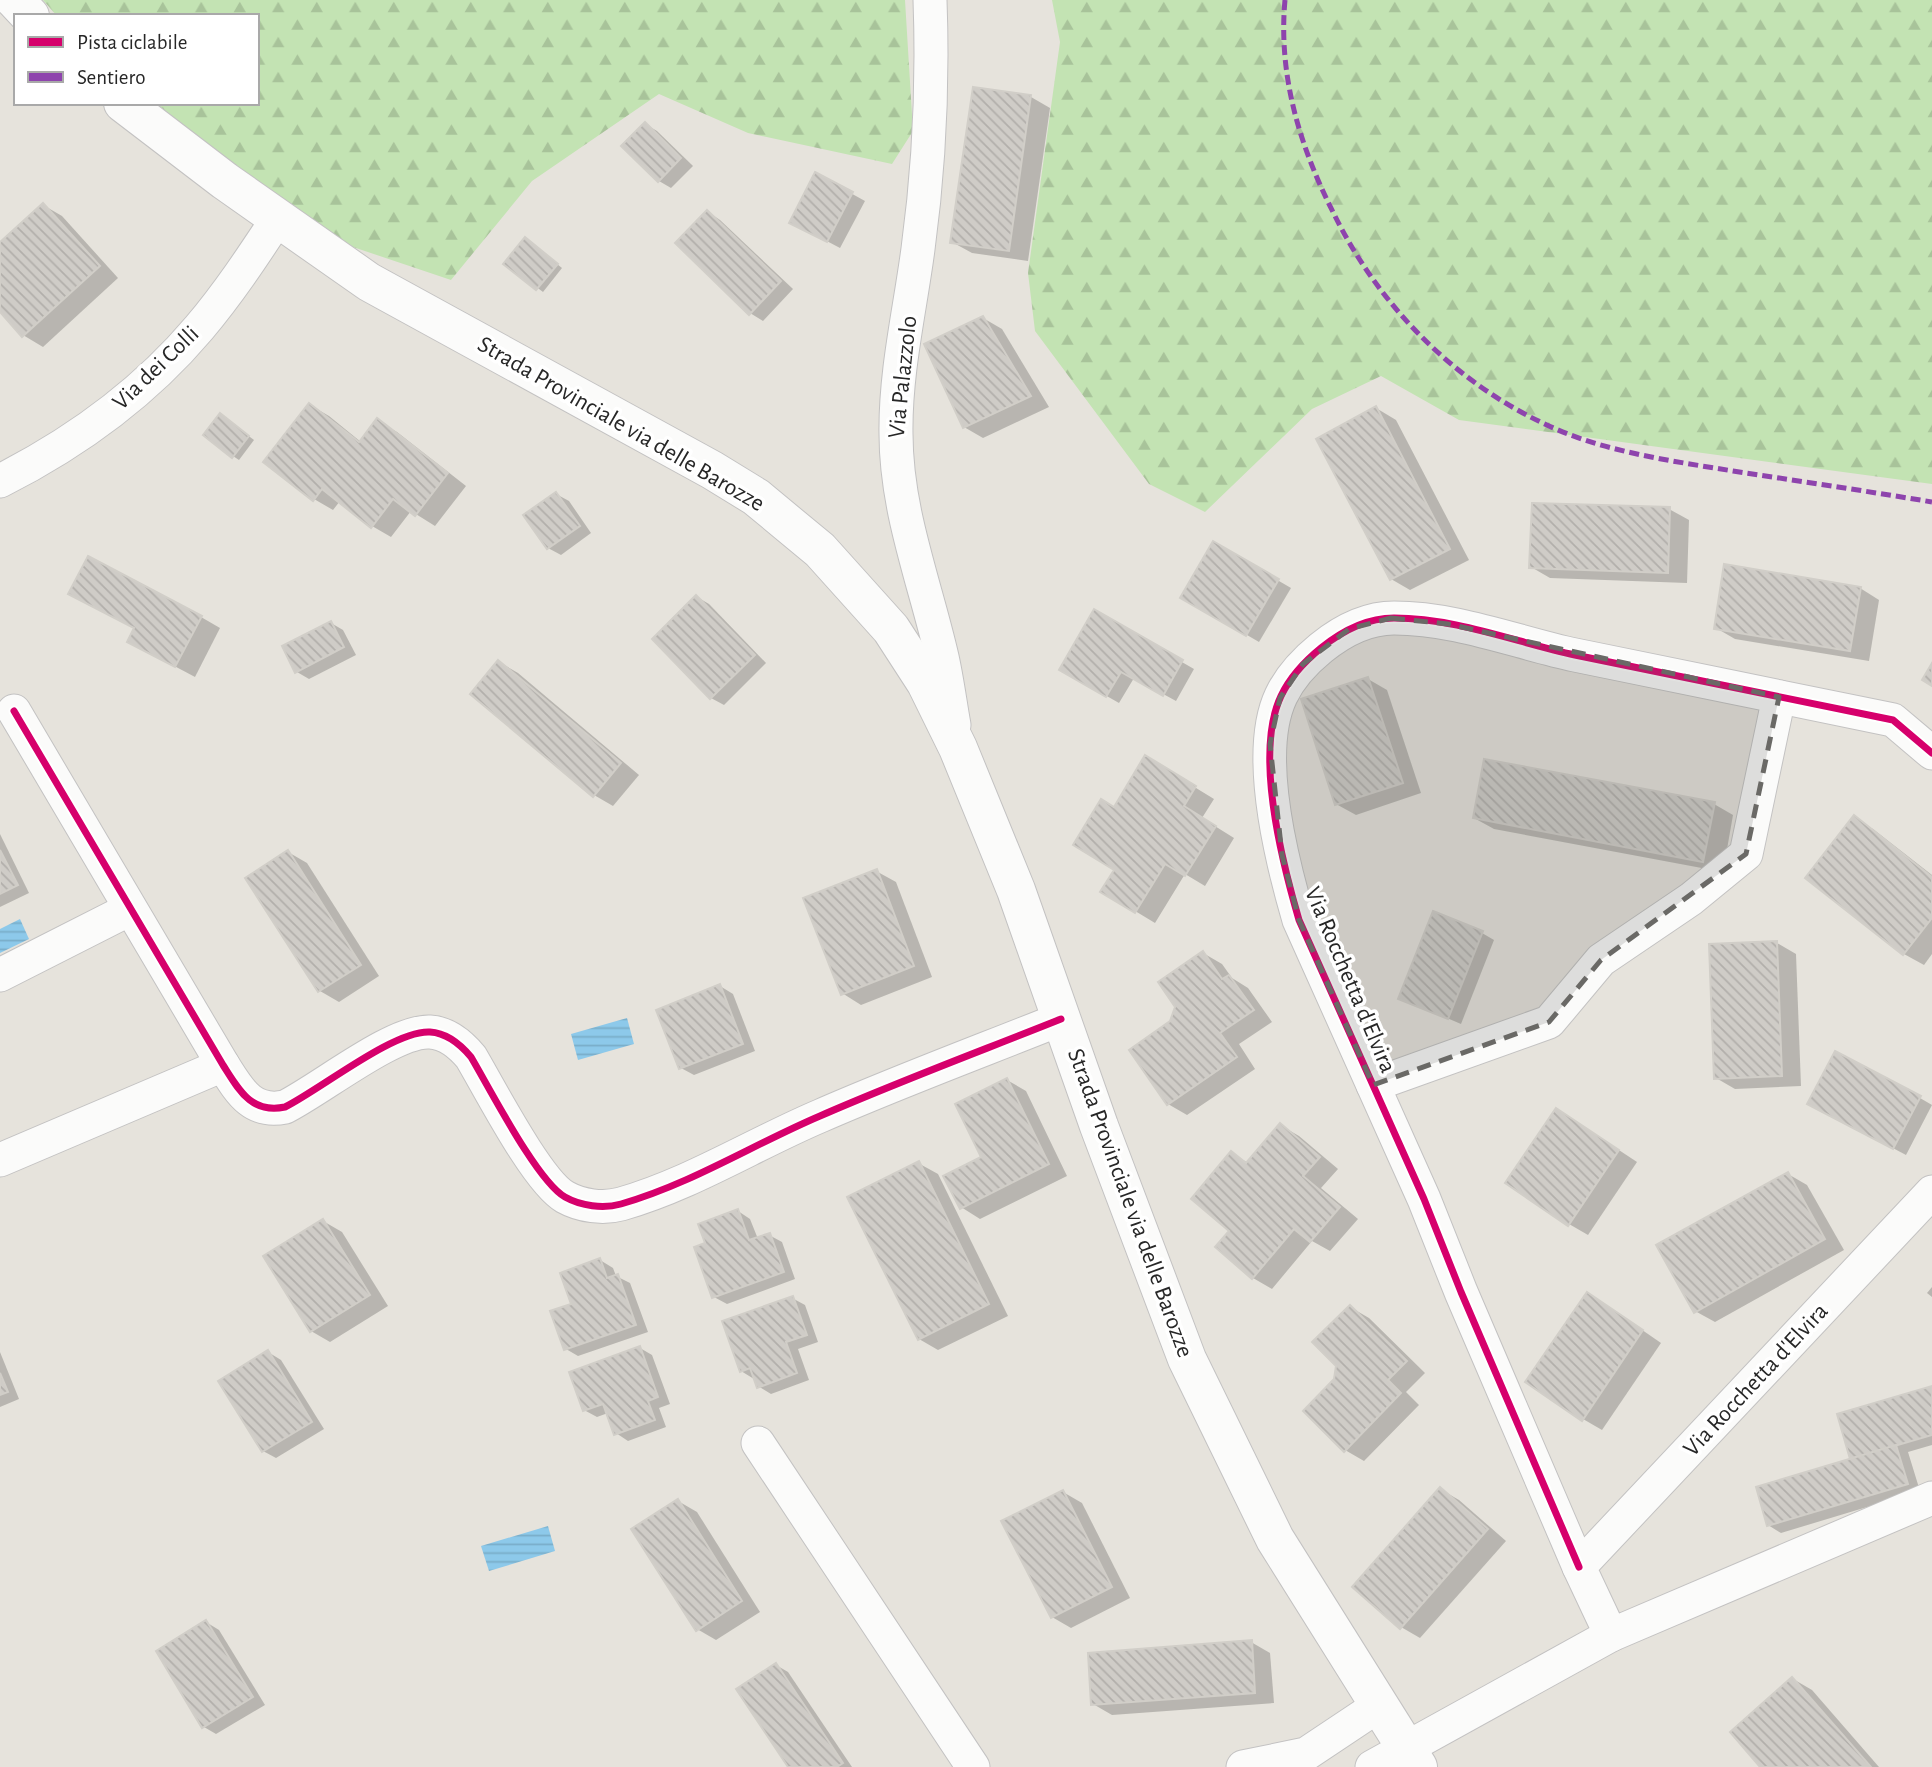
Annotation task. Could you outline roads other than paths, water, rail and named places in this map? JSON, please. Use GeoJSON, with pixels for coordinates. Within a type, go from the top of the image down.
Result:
{"type":"FeatureCollection","features":[{"type":"Feature","properties":{"kind":"main road"},"geometry":{"type":"LineString","coordinates":[[15,0],[28,14]]}},
{"type":"Feature","properties":{"kind":"main road","name":"Strada Provinciale via delle Barozze"},"geometry":{"type":"LineString","coordinates":[[126,105],[192,157],[369,282],[712,470],[756,497],[828,558],[891,629],[926,683],[958,748],[1016,890],[1187,1359],[1275,1539],[1378,1706],[1398,1761]]}},
{"type":"Feature","properties":{"kind":"street","name":"Via Palazzolo"},"geometry":{"type":"LineString","coordinates":[[930,0],[925,179],[919,246],[897,401],[895,438],[903,507],[943,658],[958,748]]}},
{"type":"Feature","properties":{"kind":"street","name":"Via dei Colli"},"geometry":{"type":"LineString","coordinates":[[0,481],[37,462],[80,434],[128,398],[163,366],[220,302],[278,218]]}},
{"type":"Feature","properties":{"kind":"street","name":"Via Rocchetta d'Elvira"},"geometry":{"type":"LineString","coordinates":[[1611,1636],[1373,1085],[1303,930],[1287,878],[1271,783],[1272,724],[1280,698],[1303,664],[1349,629],[1391,618],[1426,620],[1571,654],[1893,720],[1932,753]]}},
{"type":"Feature","properties":{"kind":"street","name":"Via Rocchetta d'Elvira"},"geometry":{"type":"LineString","coordinates":[[1373,1085],[1549,1021],[1601,960],[1691,899],[1746,854],[1779,697]]}},
{"type":"Feature","properties":{"kind":"street"},"geometry":{"type":"LineString","coordinates":[[13,726],[131,909],[223,1065],[241,1092],[251,1101],[268,1110],[278,1109],[293,1103],[399,1039],[421,1032],[446,1036],[458,1043],[471,1057],[552,1188],[579,1203],[610,1206],[702,1172],[818,1116],[1061,1019]]}},
{"type":"Feature","properties":{"kind":"street"},"geometry":{"type":"LineString","coordinates":[[0,975],[131,909]]}},
{"type":"Feature","properties":{"kind":"street"},"geometry":{"type":"LineString","coordinates":[[0,1160],[223,1065]]}},
{"type":"Feature","properties":{"kind":"street","name":"Via Rocchetta d'Elvira"},"geometry":{"type":"LineString","coordinates":[[1579,1567],[1932,1192]]}},
{"type":"Feature","properties":{"kind":"street"},"geometry":{"type":"LineString","coordinates":[[758,1443],[973,1767]]}},
{"type":"Feature","properties":{"kind":"street"},"geometry":{"type":"LineString","coordinates":[[1398,1761],[1611,1636],[1932,1498]]}},
{"type":"Feature","properties":{"kind":"street"},"geometry":{"type":"LineString","coordinates":[[1242,1767],[1306,1754],[1378,1706]]}},
{"type":"Feature","properties":{"kind":"water"},"geometry":{"type":"Polygon","coordinates":[[[20,919],[29,939],[0,953],[0,929],[20,919]]]}},
{"type":"Feature","properties":{"kind":"water"},"geometry":{"type":"Polygon","coordinates":[[[627,1018],[634,1044],[578,1060],[571,1034],[627,1018]]]}},
{"type":"Feature","properties":{"kind":"water"},"geometry":{"type":"Polygon","coordinates":[[[548,1526],[555,1551],[489,1571],[481,1546],[548,1526]]]}}]}
